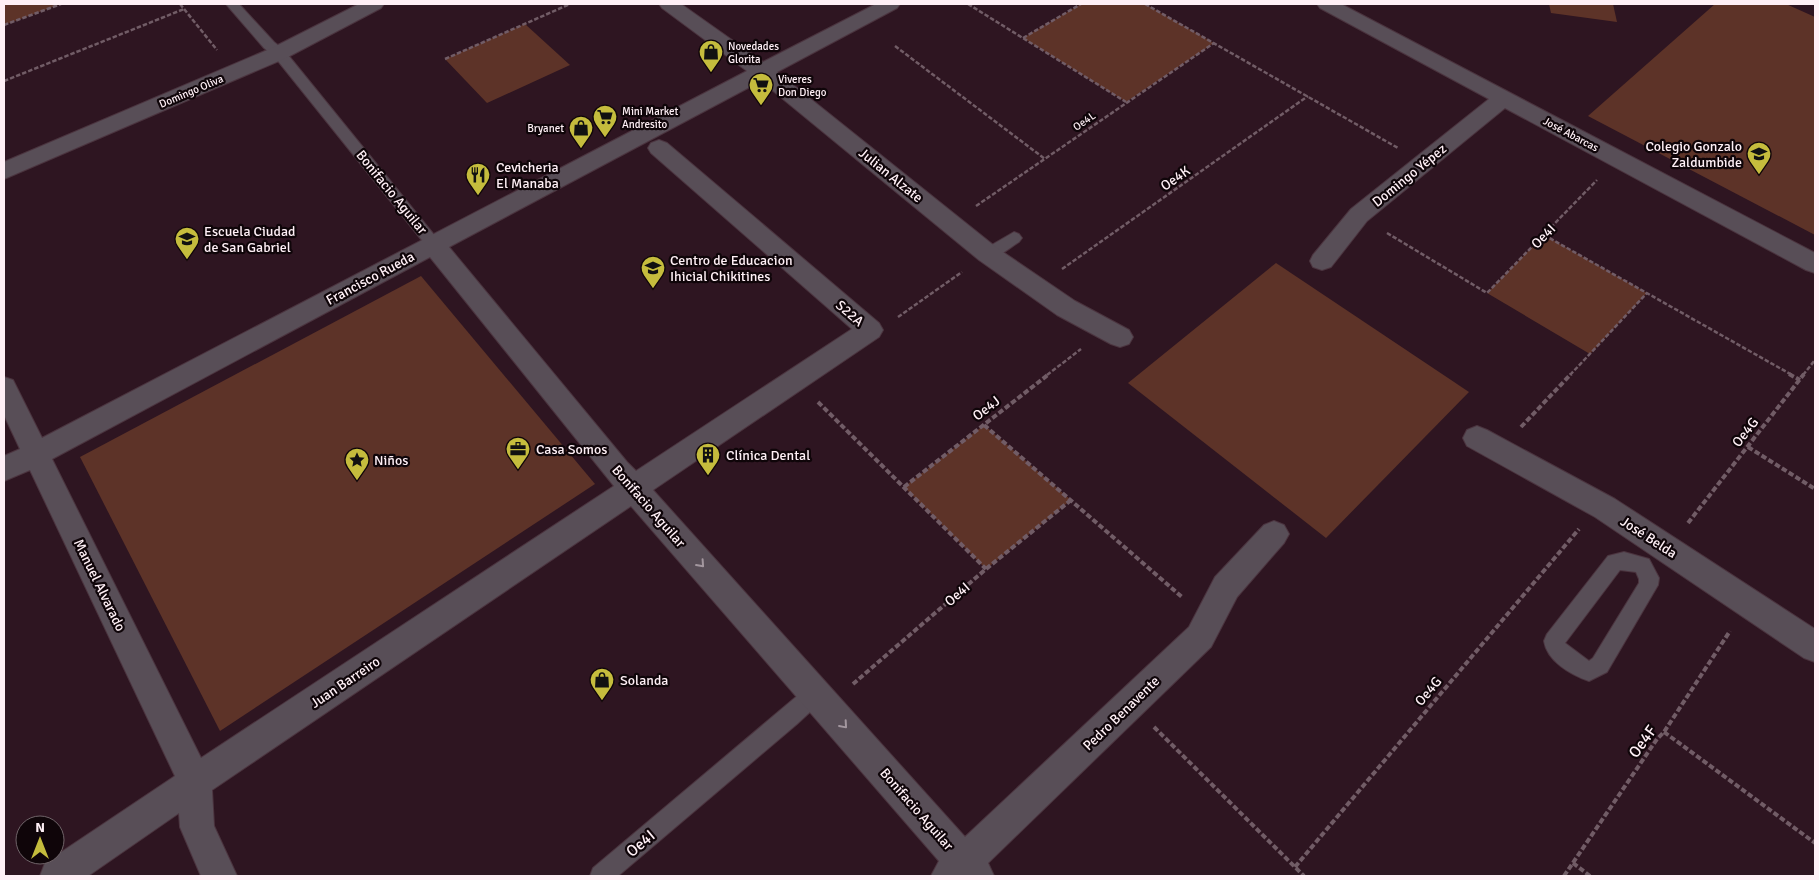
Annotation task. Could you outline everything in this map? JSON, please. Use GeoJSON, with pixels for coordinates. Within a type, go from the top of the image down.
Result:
{"type":"FeatureCollection","features":[{"type":"Feature","properties":{"kind":"street","name":"Domingo Oliva"},"geometry":{"type":"LineString","coordinates":[[4,171],[279,54],[344,18],[374,4]]}},
{"type":"Feature","properties":{"kind":"street","name":"Julian Alzate"},"geometry":{"type":"LineString","coordinates":[[670,4],[762,72],[988,254],[1052,299],[1120,337]]}},
{"type":"Feature","properties":{"kind":"street","name":"Francisco Rueda"},"geometry":{"type":"LineString","coordinates":[[4,469],[36,454],[890,4]]}},
{"type":"Feature","properties":{"kind":"street","name":"José Abarcas"},"geometry":{"type":"LineString","coordinates":[[1327,4],[1815,264]]}},
{"type":"Feature","properties":{"kind":"street","name":"Domingo Yépez"},"geometry":{"type":"LineString","coordinates":[[1322,261],[1358,216],[1504,98]]}},
{"type":"Feature","properties":{"kind":"street","name":"S22A"},"geometry":{"type":"LineString","coordinates":[[634,489],[870,330],[659,148]]}},
{"type":"Feature","properties":{"kind":"street","name":"Bonifacio Aguilar"},"geometry":{"type":"LineString","coordinates":[[434,245],[634,489],[830,692],[963,871]]}},
{"type":"Feature","properties":{"kind":"street","name":"Manuel Alvarado"},"geometry":{"type":"LineString","coordinates":[[4,388],[195,782]]}},
{"type":"Feature","properties":{"kind":"street","name":"José Belda"},"geometry":{"type":"LineString","coordinates":[[1477,438],[1605,508],[1651,555],[1815,647]]}},
{"type":"Feature","properties":{"kind":"street","name":"Juan Barreiro"},"geometry":{"type":"LineString","coordinates":[[58,876],[195,782],[634,489]]}},
{"type":"Feature","properties":{"kind":"street","name":"Pedro Benavente"},"geometry":{"type":"LineString","coordinates":[[963,871],[1200,637],[1226,587],[1274,534]]}},
{"type":"Feature","properties":{"kind":"street"},"geometry":{"type":"LineString","coordinates":[[195,782],[197,826],[219,876]]}},
{"type":"Feature","properties":{"kind":"lane","name":"Bonifacio Aguilar"},"geometry":{"type":"LineString","coordinates":[[232,4],[268,45],[279,54],[434,245]]}},
{"type":"Feature","properties":{"kind":"lane"},"geometry":{"type":"LineString","coordinates":[[988,254],[1014,238]]}},
{"type":"Feature","properties":{"kind":"lane"},"geometry":{"type":"LineString","coordinates":[[1651,555],[1648,586],[1600,664],[1595,669],[1589,671],[1583,669],[1555,646],[1554,641],[1615,562],[1651,555]]}},
{"type":"Feature","properties":{"kind":"lane","name":"Oe4I"},"geometry":{"type":"LineString","coordinates":[[601,876],[790,717],[830,692]]}},
{"type":"Feature","properties":{"kind":"path"},"geometry":{"type":"LineString","coordinates":[[4,25],[60,4]]}},
{"type":"Feature","properties":{"kind":"path"},"geometry":{"type":"LineString","coordinates":[[180,4],[221,55]]}},
{"type":"Feature","properties":{"kind":"path"},"geometry":{"type":"LineString","coordinates":[[445,60],[570,4]]}},
{"type":"Feature","properties":{"kind":"path"},"geometry":{"type":"LineString","coordinates":[[968,4],[1126,102]]}},
{"type":"Feature","properties":{"kind":"path"},"geometry":{"type":"LineString","coordinates":[[1023,38],[1081,4]]}},
{"type":"Feature","properties":{"kind":"path"},"geometry":{"type":"LineString","coordinates":[[1145,4],[1400,149]]}},
{"type":"Feature","properties":{"kind":"path"},"geometry":{"type":"LineString","coordinates":[[4,81],[184,9]]}},
{"type":"Feature","properties":{"kind":"path","name":"Oe4L"},"geometry":{"type":"LineString","coordinates":[[971,209],[1214,43]]}},
{"type":"Feature","properties":{"kind":"path"},"geometry":{"type":"LineString","coordinates":[[894,46],[1045,159]]}},
{"type":"Feature","properties":{"kind":"path","name":"Oe4K"},"geometry":{"type":"LineString","coordinates":[[1061,270],[1308,96]]}},
{"type":"Feature","properties":{"kind":"path","name":"Oe4I"},"geometry":{"type":"LineString","coordinates":[[1387,233],[1487,293],[1599,178]]}},
{"type":"Feature","properties":{"kind":"path"},"geometry":{"type":"LineString","coordinates":[[1544,235],[1800,380]]}},
{"type":"Feature","properties":{"kind":"path"},"geometry":{"type":"LineString","coordinates":[[1522,427],[1647,293]]}},
{"type":"Feature","properties":{"kind":"path","name":"Oe4J"},"geometry":{"type":"LineString","coordinates":[[904,487],[1083,347]]}},
{"type":"Feature","properties":{"kind":"path","name":"Oe4G"},"geometry":{"type":"LineString","coordinates":[[1686,525],[1815,360]]}},
{"type":"Feature","properties":{"kind":"path"},"geometry":{"type":"LineString","coordinates":[[814,398],[986,569]]}},
{"type":"Feature","properties":{"kind":"path"},"geometry":{"type":"LineString","coordinates":[[984,425],[1182,597]]}},
{"type":"Feature","properties":{"kind":"path"},"geometry":{"type":"LineString","coordinates":[[1748,447],[1815,489]]}},
{"type":"Feature","properties":{"kind":"path","name":"Oe4I"},"geometry":{"type":"LineString","coordinates":[[830,692],[1071,500]]}},
{"type":"Feature","properties":{"kind":"path","name":"Oe4G"},"geometry":{"type":"LineString","coordinates":[[1295,867],[1580,529]]}},
{"type":"Feature","properties":{"kind":"path","name":"Oe4F"},"geometry":{"type":"LineString","coordinates":[[1564,876],[1657,739],[1664,732],[1733,627]]}},
{"type":"Feature","properties":{"kind":"path"},"geometry":{"type":"LineString","coordinates":[[1150,724],[1304,876]]}},
{"type":"Feature","properties":{"kind":"path"},"geometry":{"type":"LineString","coordinates":[[1664,732],[1815,843]]}},
{"type":"Feature","properties":{"kind":"path"},"geometry":{"type":"LineString","coordinates":[[1573,863],[1590,876]]}},
{"type":"Feature","properties":{"kind":"shaded area"},"geometry":{"type":"Polygon","coordinates":[[[4,4],[61,4],[4,25],[4,4]]]}},
{"type":"Feature","properties":{"kind":"shaded area"},"geometry":{"type":"Polygon","coordinates":[[[1081,4],[1145,4],[1214,43],[1126,102],[1023,38],[1081,4]]]}},
{"type":"Feature","properties":{"kind":"shaded area"},"geometry":{"type":"Polygon","coordinates":[[[1549,4],[1613,4],[1617,22],[1551,13],[1549,4]]]}},
{"type":"Feature","properties":{"kind":"shaded area","name":"Colegio Gonzalo Zaldumbide"},"geometry":{"type":"Polygon","coordinates":[[[1715,4],[1786,4],[1815,17],[1815,235],[1588,116],[1715,4]]]}},
{"type":"Feature","properties":{"kind":"shaded area"},"geometry":{"type":"Polygon","coordinates":[[[525,24],[570,65],[487,103],[445,59],[525,24]]]}},
{"type":"Feature","properties":{"kind":"shaded area"},"geometry":{"type":"Polygon","coordinates":[[[1544,235],[1647,293],[1590,354],[1487,293],[1544,235]]]}},
{"type":"Feature","properties":{"kind":"shaded area"},"geometry":{"type":"Polygon","coordinates":[[[1276,263],[1469,392],[1326,538],[1128,383],[1276,263]]]}},
{"type":"Feature","properties":{"kind":"shaded area"},"geometry":{"type":"Polygon","coordinates":[[[421,276],[595,484],[220,731],[80,457],[421,276]]]}},
{"type":"Feature","properties":{"kind":"shaded area"},"geometry":{"type":"Polygon","coordinates":[[[984,425],[1071,500],[986,569],[904,487],[984,425]]]}},
{"type":"Feature","properties":{"kind":"place","name":"Novedades Glorita"},"geometry":{"type":"Point","coordinates":[711,73]}},
{"type":"Feature","properties":{"kind":"place","name":"Viveres Don Diego"},"geometry":{"type":"Point","coordinates":[761,106]}},
{"type":"Feature","properties":{"kind":"place","name":"Mini Market Andresito"},"geometry":{"type":"Point","coordinates":[605,138]}},
{"type":"Feature","properties":{"kind":"place","name":"Bryanet"},"geometry":{"type":"Point","coordinates":[581,149]}},
{"type":"Feature","properties":{"kind":"place","name":"Colegio Gonzalo Zaldumbide"},"geometry":{"type":"Point","coordinates":[1759,175]}},
{"type":"Feature","properties":{"kind":"place","name":"Cevicheria El Manaba"},"geometry":{"type":"Point","coordinates":[478,196]}},
{"type":"Feature","properties":{"kind":"place","name":"Escuela Ciudad de San Gabriel"},"geometry":{"type":"Point","coordinates":[187,260]}},
{"type":"Feature","properties":{"kind":"place","name":"Centro de Educacion Ihicial Chikitines"},"geometry":{"type":"Point","coordinates":[653,289]}},
{"type":"Feature","properties":{"kind":"place","name":"Casa Somos"},"geometry":{"type":"Point","coordinates":[518,470]}},
{"type":"Feature","properties":{"kind":"place","name":"Clínica Dental"},"geometry":{"type":"Point","coordinates":[708,476]}},
{"type":"Feature","properties":{"kind":"place","name":"Niños"},"geometry":{"type":"Point","coordinates":[357,481]}},
{"type":"Feature","properties":{"kind":"place","name":"Solanda"},"geometry":{"type":"Point","coordinates":[602,701]}}]}
